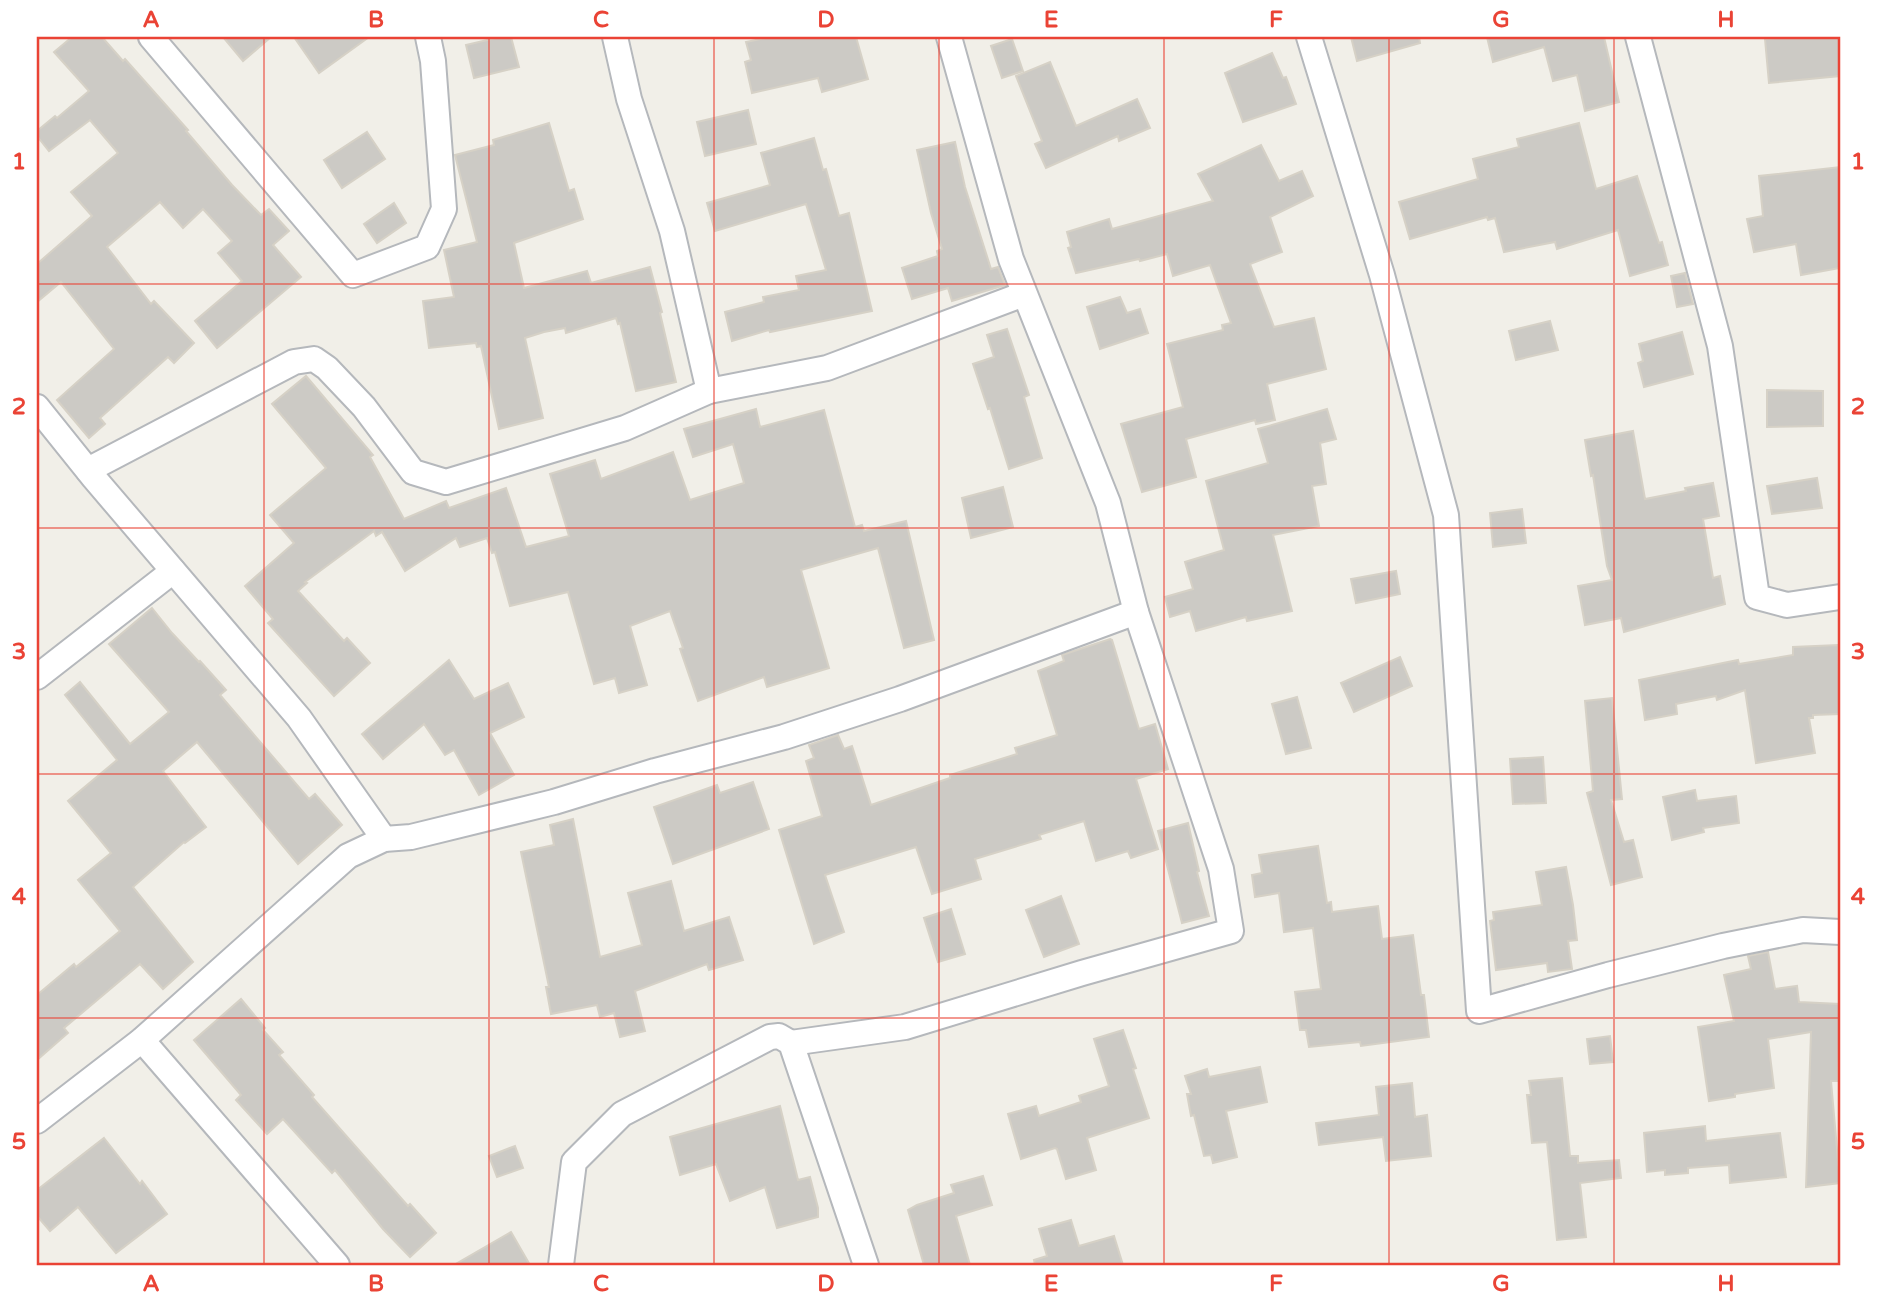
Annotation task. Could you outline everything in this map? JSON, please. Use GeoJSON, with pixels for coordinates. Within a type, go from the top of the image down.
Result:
{"type":"FeatureCollection","features":[{"type":"Feature","properties":{"kind":"street"},"geometry":{"type":"LineString","coordinates":[[151,37],[353,275],[426,247],[444,209],[433,61],[428,37]]}},
{"type":"Feature","properties":{"kind":"street"},"geometry":{"type":"LineString","coordinates":[[615,37],[629,99],[672,231],[709,391]]}},
{"type":"Feature","properties":{"kind":"street"},"geometry":{"type":"LineString","coordinates":[[561,1265],[574,1162],[622,1114],[770,1037],[779,1036],[791,1043],[905,1027],[1231,931],[1221,869],[1136,612],[1108,503],[1011,259],[949,37]]}},
{"type":"Feature","properties":{"kind":"street"},"geometry":{"type":"LineString","coordinates":[[1309,37],[1382,275],[1446,515],[1479,1011],[1723,946],[1803,930],[1840,932]]}},
{"type":"Feature","properties":{"kind":"street"},"geometry":{"type":"LineString","coordinates":[[1638,37],[1720,346],[1757,597],[1787,606],[1840,597]]}},
{"type":"Feature","properties":{"kind":"street"},"geometry":{"type":"LineString","coordinates":[[88,470],[294,362],[314,359],[327,368],[364,407],[413,472],[446,482],[625,428],[709,391],[827,368],[1024,293]]}},
{"type":"Feature","properties":{"kind":"street"},"geometry":{"type":"LineString","coordinates":[[37,407],[299,719],[384,839]]}},
{"type":"Feature","properties":{"kind":"street"},"geometry":{"type":"LineString","coordinates":[[37,677],[173,571]]}},
{"type":"Feature","properties":{"kind":"street"},"geometry":{"type":"LineString","coordinates":[[37,1121],[142,1040],[348,856],[384,839],[411,837],[554,802],[655,771],[785,737],[900,699],[1136,612]]}},
{"type":"Feature","properties":{"kind":"street"},"geometry":{"type":"LineString","coordinates":[[142,1040],[337,1265]]}},
{"type":"Feature","properties":{"kind":"street"},"geometry":{"type":"LineString","coordinates":[[791,1043],[866,1265]]}},
{"type":"Feature","properties":{"kind":"building"},"geometry":{"type":"Polygon","coordinates":[[[72,37],[102,37],[123,61],[125,59],[232,185],[261,215],[269,209],[289,231],[273,245],[301,277],[217,348],[195,321],[242,281],[218,253],[232,241],[203,209],[183,228],[160,202],[107,247],[151,304],[154,301],[194,343],[174,363],[168,357],[100,418],[105,424],[89,438],[57,400],[114,349],[61,282],[37,302],[37,264],[92,216],[71,192],[118,153],[90,120],[49,151],[37,136],[37,131],[89,91],[54,52],[72,37]]]}},
{"type":"Feature","properties":{"kind":"building"},"geometry":{"type":"Polygon","coordinates":[[[223,37],[271,37],[243,61],[223,37]]]}},
{"type":"Feature","properties":{"kind":"building"},"geometry":{"type":"Polygon","coordinates":[[[294,37],[369,37],[319,73],[294,37]]]}},
{"type":"Feature","properties":{"kind":"building"},"geometry":{"type":"Polygon","coordinates":[[[511,37],[519,67],[474,78],[466,45],[511,37]]]}},
{"type":"Feature","properties":{"kind":"building"},"geometry":{"type":"Polygon","coordinates":[[[770,37],[856,37],[868,79],[822,92],[818,78],[752,93],[745,62],[751,60],[746,42],[770,37]]]}},
{"type":"Feature","properties":{"kind":"building"},"geometry":{"type":"Polygon","coordinates":[[[1351,37],[1419,37],[1420,43],[1357,61],[1351,37]]]}},
{"type":"Feature","properties":{"kind":"building"},"geometry":{"type":"Polygon","coordinates":[[[1487,37],[1604,37],[1619,102],[1585,111],[1577,75],[1553,81],[1544,47],[1493,62],[1487,37]]]}},
{"type":"Feature","properties":{"kind":"building"},"geometry":{"type":"Polygon","coordinates":[[[1840,37],[1840,76],[1769,83],[1765,39],[1840,37]]]}},
{"type":"Feature","properties":{"kind":"building"},"geometry":{"type":"Polygon","coordinates":[[[1012,39],[1023,71],[1002,78],[991,46],[1012,39]]]}},
{"type":"Feature","properties":{"kind":"building"},"geometry":{"type":"Polygon","coordinates":[[[1272,53],[1283,78],[1286,77],[1296,104],[1243,122],[1225,73],[1272,53]]]}},
{"type":"Feature","properties":{"kind":"building"},"geometry":{"type":"Polygon","coordinates":[[[1050,62],[1076,126],[1137,99],[1150,128],[1119,141],[1118,136],[1046,168],[1035,144],[1042,141],[1016,76],[1050,62]]]}},
{"type":"Feature","properties":{"kind":"building"},"geometry":{"type":"Polygon","coordinates":[[[748,110],[756,144],[705,156],[697,122],[748,110]]]}},
{"type":"Feature","properties":{"kind":"building"},"geometry":{"type":"Polygon","coordinates":[[[549,123],[569,191],[574,189],[583,219],[514,243],[524,288],[587,271],[591,283],[650,267],[676,382],[636,391],[620,323],[618,324],[616,318],[566,333],[565,328],[544,332],[525,338],[543,418],[499,429],[481,346],[477,347],[476,343],[429,348],[423,301],[454,297],[444,250],[477,242],[455,155],[494,145],[493,140],[549,123]]]}},
{"type":"Feature","properties":{"kind":"building"},"geometry":{"type":"Polygon","coordinates":[[[1579,123],[1596,189],[1637,176],[1668,265],[1630,276],[1618,230],[1557,249],[1555,242],[1504,252],[1495,218],[1488,220],[1487,217],[1410,239],[1399,202],[1478,179],[1473,159],[1519,147],[1517,139],[1579,123]]]}},
{"type":"Feature","properties":{"kind":"building"},"geometry":{"type":"Polygon","coordinates":[[[367,132],[385,159],[342,188],[324,160],[367,132]]]}},
{"type":"Feature","properties":{"kind":"building"},"geometry":{"type":"Polygon","coordinates":[[[814,138],[839,216],[849,213],[872,311],[770,332],[769,330],[732,341],[725,312],[764,302],[763,297],[799,290],[796,276],[826,270],[806,204],[715,231],[707,203],[770,185],[761,153],[814,138]]]}},
{"type":"Feature","properties":{"kind":"building"},"geometry":{"type":"Polygon","coordinates":[[[955,142],[965,187],[991,269],[998,267],[1005,285],[952,301],[948,288],[912,299],[902,268],[938,256],[937,251],[942,249],[917,150],[955,142]]]}},
{"type":"Feature","properties":{"kind":"building"},"geometry":{"type":"Polygon","coordinates":[[[1261,145],[1279,181],[1302,171],[1313,196],[1270,217],[1282,252],[1250,264],[1274,327],[1314,318],[1326,369],[1267,384],[1275,420],[1256,424],[1255,420],[1186,439],[1196,477],[1142,492],[1121,424],[1183,407],[1167,344],[1223,330],[1222,325],[1231,323],[1210,265],[1173,276],[1167,254],[1076,273],[1068,248],[1071,247],[1067,232],[1109,219],[1112,229],[1213,201],[1198,174],[1261,145]]]}},
{"type":"Feature","properties":{"kind":"building"},"geometry":{"type":"Polygon","coordinates":[[[1840,167],[1840,268],[1801,275],[1796,244],[1754,252],[1747,219],[1763,216],[1759,176],[1840,167]]]}},
{"type":"Feature","properties":{"kind":"building"},"geometry":{"type":"Polygon","coordinates":[[[394,203],[406,223],[377,243],[364,224],[394,203]]]}},
{"type":"Feature","properties":{"kind":"building"},"geometry":{"type":"Polygon","coordinates":[[[1685,273],[1693,304],[1677,307],[1671,276],[1685,273]]]}},
{"type":"Feature","properties":{"kind":"building"},"geometry":{"type":"Polygon","coordinates":[[[1120,297],[1127,313],[1140,309],[1148,333],[1100,349],[1087,307],[1120,297]]]}},
{"type":"Feature","properties":{"kind":"building"},"geometry":{"type":"Polygon","coordinates":[[[1550,321],[1558,350],[1516,360],[1509,331],[1550,321]]]}},
{"type":"Feature","properties":{"kind":"building"},"geometry":{"type":"Polygon","coordinates":[[[1007,329],[1029,395],[1024,397],[1042,458],[1009,469],[973,364],[994,357],[987,335],[1007,329]]]}},
{"type":"Feature","properties":{"kind":"building"},"geometry":{"type":"Polygon","coordinates":[[[1682,332],[1693,374],[1644,387],[1638,363],[1643,361],[1639,344],[1682,332]]]}},
{"type":"Feature","properties":{"kind":"building"},"geometry":{"type":"Polygon","coordinates":[[[306,376],[373,455],[370,457],[404,519],[446,501],[449,508],[506,488],[526,547],[569,536],[550,474],[595,460],[601,479],[673,452],[690,500],[744,483],[733,444],[693,457],[684,429],[756,409],[760,427],[824,410],[855,527],[862,525],[864,531],[906,521],[934,640],[904,648],[878,548],[801,570],[829,668],[767,687],[764,677],[698,701],[670,611],[630,626],[647,685],[619,693],[615,678],[594,684],[568,592],[510,606],[495,552],[492,553],[487,538],[460,547],[456,538],[405,571],[382,532],[376,536],[374,531],[305,582],[307,583],[298,591],[344,641],[347,638],[370,663],[334,696],[268,623],[273,619],[245,586],[294,543],[270,515],[326,468],[272,404],[306,376]]]}},
{"type":"Feature","properties":{"kind":"building"},"geometry":{"type":"Polygon","coordinates":[[[1767,390],[1823,391],[1823,426],[1767,427],[1767,390]]]}},
{"type":"Feature","properties":{"kind":"building"},"geometry":{"type":"Polygon","coordinates":[[[1327,409],[1336,439],[1320,443],[1326,484],[1312,486],[1319,526],[1273,535],[1292,611],[1247,621],[1246,617],[1196,631],[1190,611],[1170,617],[1165,597],[1193,589],[1185,562],[1224,550],[1206,481],[1268,463],[1258,429],[1327,409]]]}},
{"type":"Feature","properties":{"kind":"building"},"geometry":{"type":"Polygon","coordinates":[[[1633,431],[1645,499],[1713,483],[1719,516],[1703,519],[1713,578],[1720,576],[1725,604],[1624,632],[1621,618],[1585,625],[1578,586],[1612,580],[1607,566],[1585,440],[1633,431]]]}},
{"type":"Feature","properties":{"kind":"building"},"geometry":{"type":"Polygon","coordinates":[[[1817,478],[1822,508],[1772,514],[1767,486],[1817,478]]]}},
{"type":"Feature","properties":{"kind":"building"},"geometry":{"type":"Polygon","coordinates":[[[1003,487],[1013,527],[971,538],[962,498],[1003,487]]]}},
{"type":"Feature","properties":{"kind":"building"},"geometry":{"type":"Polygon","coordinates":[[[1522,509],[1526,543],[1493,547],[1490,513],[1522,509]]]}},
{"type":"Feature","properties":{"kind":"building"},"geometry":{"type":"Polygon","coordinates":[[[1396,571],[1400,594],[1356,603],[1351,579],[1396,571]]]}},
{"type":"Feature","properties":{"kind":"building"},"geometry":{"type":"Polygon","coordinates":[[[152,608],[226,690],[220,695],[309,799],[315,794],[342,825],[298,864],[197,742],[163,771],[206,827],[184,842],[133,887],[193,962],[163,989],[140,964],[64,1028],[68,1033],[37,1060],[37,995],[120,931],[78,880],[111,853],[68,801],[117,760],[65,695],[80,682],[130,744],[169,712],[109,644],[152,608]]]}},
{"type":"Feature","properties":{"kind":"building"},"geometry":{"type":"Polygon","coordinates":[[[1110,639],[1139,729],[1155,724],[1168,769],[1136,779],[1158,849],[1131,858],[1128,851],[1096,861],[1084,821],[1039,835],[1041,839],[975,859],[981,879],[932,894],[916,847],[825,875],[844,932],[814,944],[779,830],[822,816],[806,761],[814,758],[809,745],[838,735],[844,749],[852,746],[871,805],[950,778],[950,775],[1017,754],[1015,748],[1057,735],[1038,671],[1064,661],[1062,655],[1110,639]]]}},
{"type":"Feature","properties":{"kind":"building"},"geometry":{"type":"Polygon","coordinates":[[[1838,645],[1840,714],[1813,715],[1813,718],[1809,718],[1815,753],[1756,763],[1745,690],[1717,700],[1716,696],[1676,704],[1677,714],[1645,720],[1639,680],[1738,660],[1739,664],[1793,655],[1793,647],[1838,645]]]}},
{"type":"Feature","properties":{"kind":"building"},"geometry":{"type":"Polygon","coordinates":[[[1400,657],[1412,686],[1354,712],[1341,683],[1400,657]]]}},
{"type":"Feature","properties":{"kind":"building"},"geometry":{"type":"Polygon","coordinates":[[[449,660],[474,699],[508,683],[524,717],[490,733],[514,775],[479,795],[454,750],[445,755],[424,724],[383,759],[362,734],[449,660]]]}},
{"type":"Feature","properties":{"kind":"building"},"geometry":{"type":"Polygon","coordinates":[[[1297,697],[1311,748],[1286,754],[1272,704],[1297,697]]]}},
{"type":"Feature","properties":{"kind":"building"},"geometry":{"type":"Polygon","coordinates":[[[1612,698],[1622,799],[1611,800],[1624,842],[1633,840],[1642,877],[1611,885],[1587,793],[1593,791],[1585,701],[1612,698]]]}},
{"type":"Feature","properties":{"kind":"building"},"geometry":{"type":"Polygon","coordinates":[[[1543,757],[1546,803],[1513,804],[1510,759],[1543,757]]]}},
{"type":"Feature","properties":{"kind":"building"},"geometry":{"type":"Polygon","coordinates":[[[753,782],[769,829],[673,864],[654,807],[717,785],[720,793],[753,782]]]}},
{"type":"Feature","properties":{"kind":"building"},"geometry":{"type":"Polygon","coordinates":[[[1695,790],[1697,801],[1736,796],[1739,823],[1703,828],[1704,832],[1672,840],[1663,797],[1695,790]]]}},
{"type":"Feature","properties":{"kind":"building"},"geometry":{"type":"Polygon","coordinates":[[[573,819],[600,957],[642,945],[628,893],[671,881],[684,931],[729,917],[743,960],[709,970],[707,964],[635,991],[645,1031],[620,1037],[614,1013],[600,1017],[597,1005],[551,1014],[546,987],[549,987],[521,852],[554,845],[550,825],[573,819]]]}},
{"type":"Feature","properties":{"kind":"building"},"geometry":{"type":"Polygon","coordinates":[[[1188,823],[1209,916],[1182,923],[1158,831],[1188,823]]]}},
{"type":"Feature","properties":{"kind":"building"},"geometry":{"type":"Polygon","coordinates":[[[1318,846],[1327,903],[1331,902],[1332,912],[1378,906],[1382,939],[1413,935],[1429,1037],[1361,1046],[1360,1042],[1309,1047],[1306,1030],[1300,1030],[1295,992],[1321,989],[1313,928],[1284,932],[1279,893],[1255,897],[1252,875],[1262,873],[1259,855],[1318,846]]]}},
{"type":"Feature","properties":{"kind":"building"},"geometry":{"type":"Polygon","coordinates":[[[1566,867],[1577,940],[1568,941],[1572,969],[1548,972],[1547,963],[1496,970],[1490,921],[1494,920],[1493,912],[1542,905],[1536,872],[1566,867]]]}},
{"type":"Feature","properties":{"kind":"building"},"geometry":{"type":"Polygon","coordinates":[[[1061,896],[1079,944],[1044,957],[1026,910],[1061,896]]]}},
{"type":"Feature","properties":{"kind":"building"},"geometry":{"type":"Polygon","coordinates":[[[951,909],[965,954],[938,962],[924,918],[951,909]]]}},
{"type":"Feature","properties":{"kind":"building"},"geometry":{"type":"Polygon","coordinates":[[[1768,952],[1775,989],[1797,986],[1799,1002],[1840,1004],[1838,1081],[1831,1081],[1840,1183],[1806,1187],[1811,1032],[1768,1039],[1774,1088],[1709,1101],[1698,1027],[1734,1021],[1724,975],[1751,969],[1748,956],[1768,952]]]}},
{"type":"Feature","properties":{"kind":"building"},"geometry":{"type":"Polygon","coordinates":[[[241,999],[283,1052],[279,1055],[314,1095],[312,1097],[408,1206],[410,1204],[436,1233],[410,1257],[383,1229],[335,1170],[332,1173],[283,1119],[267,1134],[236,1100],[241,1095],[194,1040],[241,999]]]}},
{"type":"Feature","properties":{"kind":"building"},"geometry":{"type":"Polygon","coordinates":[[[1123,1030],[1149,1118],[1087,1138],[1096,1170],[1066,1179],[1055,1148],[1021,1159],[1008,1114],[1036,1106],[1039,1116],[1081,1102],[1079,1096],[1109,1086],[1094,1039],[1123,1030]]]}},
{"type":"Feature","properties":{"kind":"building"},"geometry":{"type":"Polygon","coordinates":[[[1610,1036],[1613,1062],[1590,1064],[1587,1039],[1610,1036]]]}},
{"type":"Feature","properties":{"kind":"building"},"geometry":{"type":"Polygon","coordinates":[[[1260,1067],[1267,1102],[1226,1111],[1237,1157],[1213,1163],[1211,1155],[1204,1156],[1194,1115],[1191,1116],[1187,1094],[1191,1094],[1185,1076],[1207,1069],[1209,1077],[1260,1067]]]}},
{"type":"Feature","properties":{"kind":"building"},"geometry":{"type":"Polygon","coordinates":[[[1562,1078],[1570,1156],[1578,1156],[1578,1163],[1619,1160],[1621,1178],[1580,1183],[1586,1237],[1557,1240],[1547,1142],[1532,1143],[1527,1095],[1531,1095],[1529,1081],[1562,1078]]]}},
{"type":"Feature","properties":{"kind":"building"},"geometry":{"type":"Polygon","coordinates":[[[1412,1083],[1415,1117],[1427,1115],[1431,1156],[1386,1161],[1383,1137],[1319,1145],[1316,1123],[1379,1115],[1376,1087],[1412,1083]]]}},
{"type":"Feature","properties":{"kind":"building"},"geometry":{"type":"Polygon","coordinates":[[[780,1106],[798,1180],[810,1177],[818,1217],[777,1228],[765,1187],[730,1201],[716,1164],[680,1175],[670,1137],[780,1106]]]}},
{"type":"Feature","properties":{"kind":"building"},"geometry":{"type":"Polygon","coordinates":[[[1705,1126],[1706,1141],[1780,1133],[1786,1177],[1730,1183],[1729,1165],[1688,1168],[1688,1173],[1665,1175],[1665,1170],[1647,1172],[1644,1133],[1705,1126]]]}},
{"type":"Feature","properties":{"kind":"building"},"geometry":{"type":"Polygon","coordinates":[[[104,1138],[167,1214],[116,1253],[78,1207],[50,1231],[37,1216],[37,1190],[104,1138]]]}},
{"type":"Feature","properties":{"kind":"building"},"geometry":{"type":"Polygon","coordinates":[[[515,1146],[523,1168],[497,1177],[489,1156],[515,1146]]]}},
{"type":"Feature","properties":{"kind":"building"},"geometry":{"type":"Polygon","coordinates":[[[983,1176],[992,1205],[956,1216],[970,1265],[924,1265],[908,1210],[954,1193],[951,1185],[983,1176]]]}},
{"type":"Feature","properties":{"kind":"building"},"geometry":{"type":"Polygon","coordinates":[[[1071,1220],[1079,1246],[1114,1236],[1123,1265],[1035,1265],[1034,1260],[1047,1256],[1039,1229],[1071,1220]]]}},
{"type":"Feature","properties":{"kind":"building"},"geometry":{"type":"Polygon","coordinates":[[[511,1232],[530,1265],[454,1265],[511,1232]]]}}]}
